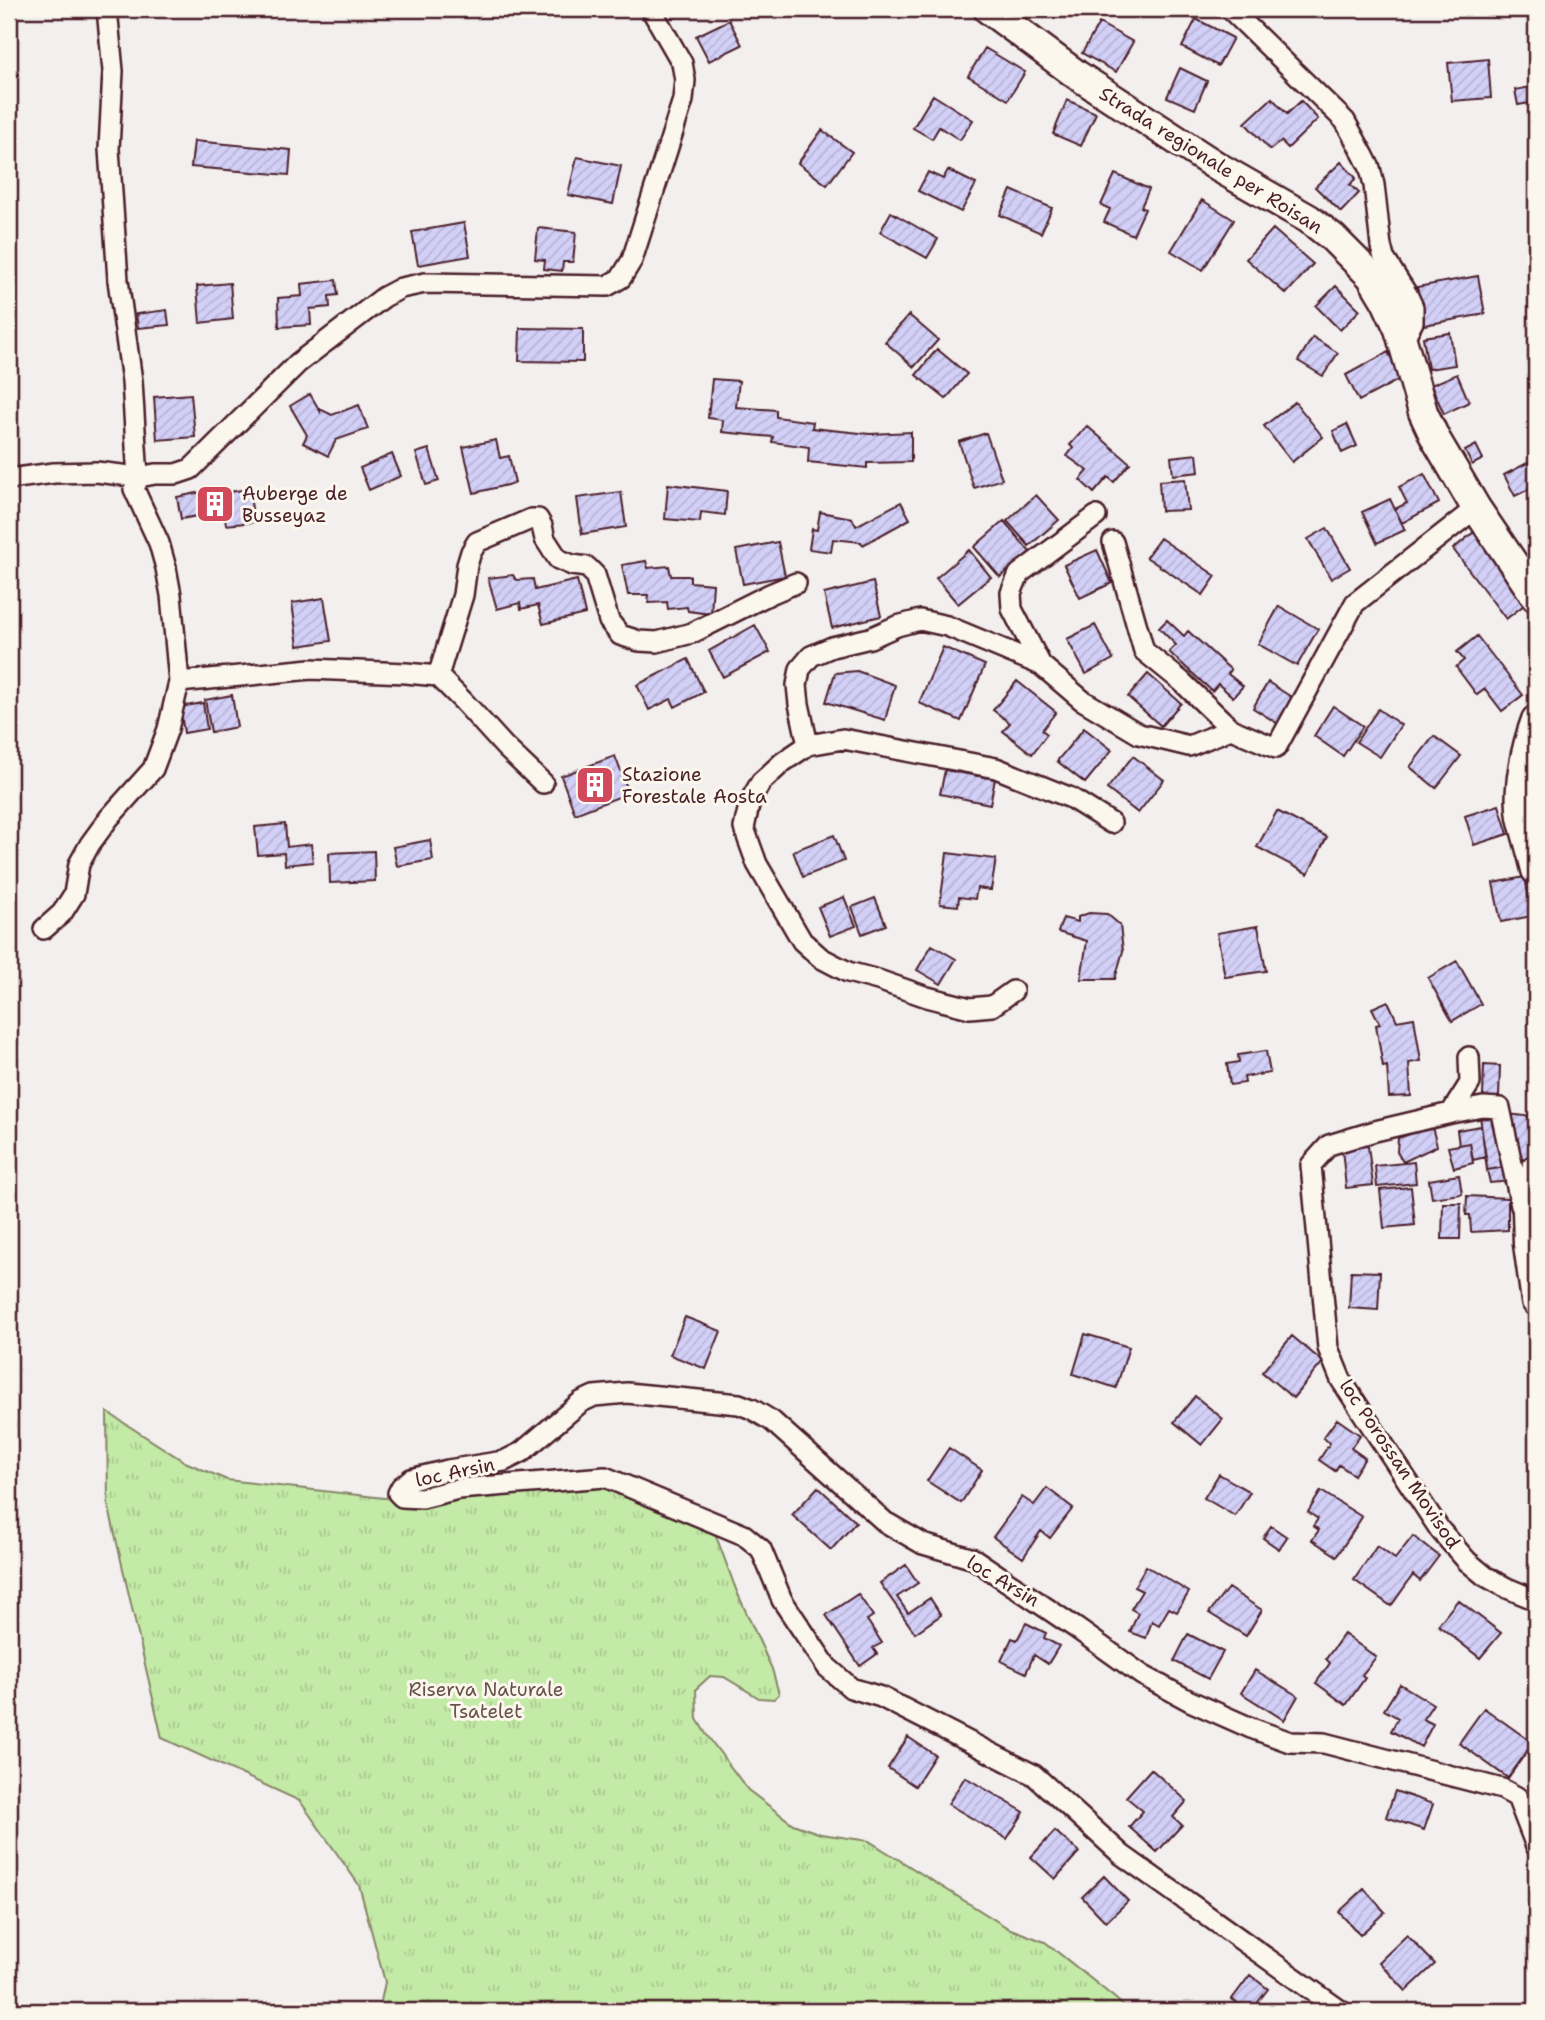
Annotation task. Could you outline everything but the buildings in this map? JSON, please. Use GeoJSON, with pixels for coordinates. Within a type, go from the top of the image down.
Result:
{"type":"FeatureCollection","features":[{"type":"Feature","properties":{"kind":"main road","name":"Strada regionale per Roisan"},"geometry":{"type":"LineString","coordinates":[[988,9],[1077,75],[1218,167],[1309,219],[1332,237],[1371,276],[1386,301],[1402,341],[1423,412],[1435,438],[1476,508],[1536,597]]}},
{"type":"Feature","properties":{"kind":"main road"},"geometry":{"type":"LineString","coordinates":[[1536,720],[1522,775],[1522,814],[1536,870]]}},
{"type":"Feature","properties":{"kind":"main road"},"geometry":{"type":"LineString","coordinates":[[1536,1170],[1527,1210],[1528,1244],[1536,1301]]}},
{"type":"Feature","properties":{"kind":"street"},"geometry":{"type":"LineString","coordinates":[[44,929],[62,913],[74,894],[79,864],[90,844],[109,818],[153,769],[168,729],[179,682],[166,568],[159,543],[134,489],[139,477],[132,381],[118,280],[109,149],[113,71],[107,9]]}},
{"type":"Feature","properties":{"kind":"street"},"geometry":{"type":"LineString","coordinates":[[9,479],[54,473],[96,472],[139,477],[176,474],[191,469],[299,363],[384,297],[401,288],[425,283],[607,286],[621,278],[632,260],[683,100],[685,80],[682,63],[651,9]]}},
{"type":"Feature","properties":{"kind":"street"},"geometry":{"type":"LineString","coordinates":[[1230,9],[1345,121],[1364,156],[1374,186],[1384,258],[1408,294],[1413,307],[1413,322],[1402,341]]}},
{"type":"Feature","properties":{"kind":"street"},"geometry":{"type":"LineString","coordinates":[[1113,542],[1144,651],[1181,681],[1231,729],[1276,748],[1355,603],[1476,508]]}},
{"type":"Feature","properties":{"kind":"street"},"geometry":{"type":"LineString","coordinates":[[1041,665],[1012,609],[1011,593],[1019,574],[1096,516]]}},
{"type":"Feature","properties":{"kind":"street"},"geometry":{"type":"LineString","coordinates":[[438,676],[463,595],[471,552],[477,542],[531,519],[538,519],[545,539],[558,559],[572,565],[587,566],[595,575],[609,621],[620,635],[639,641],[657,642],[692,633],[796,583]]}},
{"type":"Feature","properties":{"kind":"street"},"geometry":{"type":"LineString","coordinates":[[808,745],[797,685],[800,669],[811,656],[832,647],[870,638],[897,625],[920,620],[947,626],[1041,665],[1082,700],[1139,734],[1189,746],[1231,729]]}},
{"type":"Feature","properties":{"kind":"street"},"geometry":{"type":"LineString","coordinates":[[179,682],[311,669],[438,676],[543,783]]}},
{"type":"Feature","properties":{"kind":"street"},"geometry":{"type":"LineString","coordinates":[[1013,991],[992,1006],[970,1008],[848,972],[821,958],[802,941],[757,864],[744,828],[750,801],[761,782],[783,762],[808,745],[843,739],[996,768],[1071,798],[1111,822]]}},
{"type":"Feature","properties":{"kind":"street"},"geometry":{"type":"LineString","coordinates":[[1451,1113],[1470,1083],[1469,1058]]}},
{"type":"Feature","properties":{"kind":"street","name":"loc Porossan Movisod"},"geometry":{"type":"LineString","coordinates":[[1527,1210],[1521,1206],[1517,1191],[1500,1108],[1483,1107],[1375,1131],[1329,1145],[1311,1165],[1328,1348],[1341,1380],[1440,1530],[1467,1561],[1485,1576],[1536,1600]]}},
{"type":"Feature","properties":{"kind":"street","name":"loc Arsin"},"geometry":{"type":"LineString","coordinates":[[1341,2011],[1122,1854],[1034,1775],[881,1697],[851,1688],[827,1667],[782,1600],[761,1549],[744,1535],[605,1477],[458,1489],[422,1497],[402,1497],[398,1493],[401,1487],[411,1479],[504,1461],[522,1452],[581,1402],[594,1396],[627,1393],[739,1404],[772,1421],[885,1522],[923,1544],[974,1559],[1142,1675],[1238,1723],[1290,1742],[1324,1743],[1502,1789],[1517,1797],[1536,1846]]}},
{"type":"Feature","properties":{"kind":"green space","name":"Riserva Naturale Tsatelet"},"geometry":{"type":"Polygon","coordinates":[[[107,1412],[185,1462],[227,1480],[384,1498],[604,1482],[713,1528],[737,1592],[772,1669],[779,1694],[774,1699],[759,1698],[724,1677],[710,1676],[696,1689],[697,1719],[748,1790],[793,1824],[821,1834],[869,1841],[1008,1928],[1045,1942],[1129,2011],[379,2011],[385,1982],[359,1885],[300,1801],[162,1738],[108,1504],[107,1412]]]}},
{"type":"Feature","properties":{"kind":"place","name":"Auberge de Busseyaz"},"geometry":{"type":"Point","coordinates":[215,504]}},
{"type":"Feature","properties":{"kind":"place","name":"Stazione Forestale Aosta"},"geometry":{"type":"Point","coordinates":[595,785]}}]}
